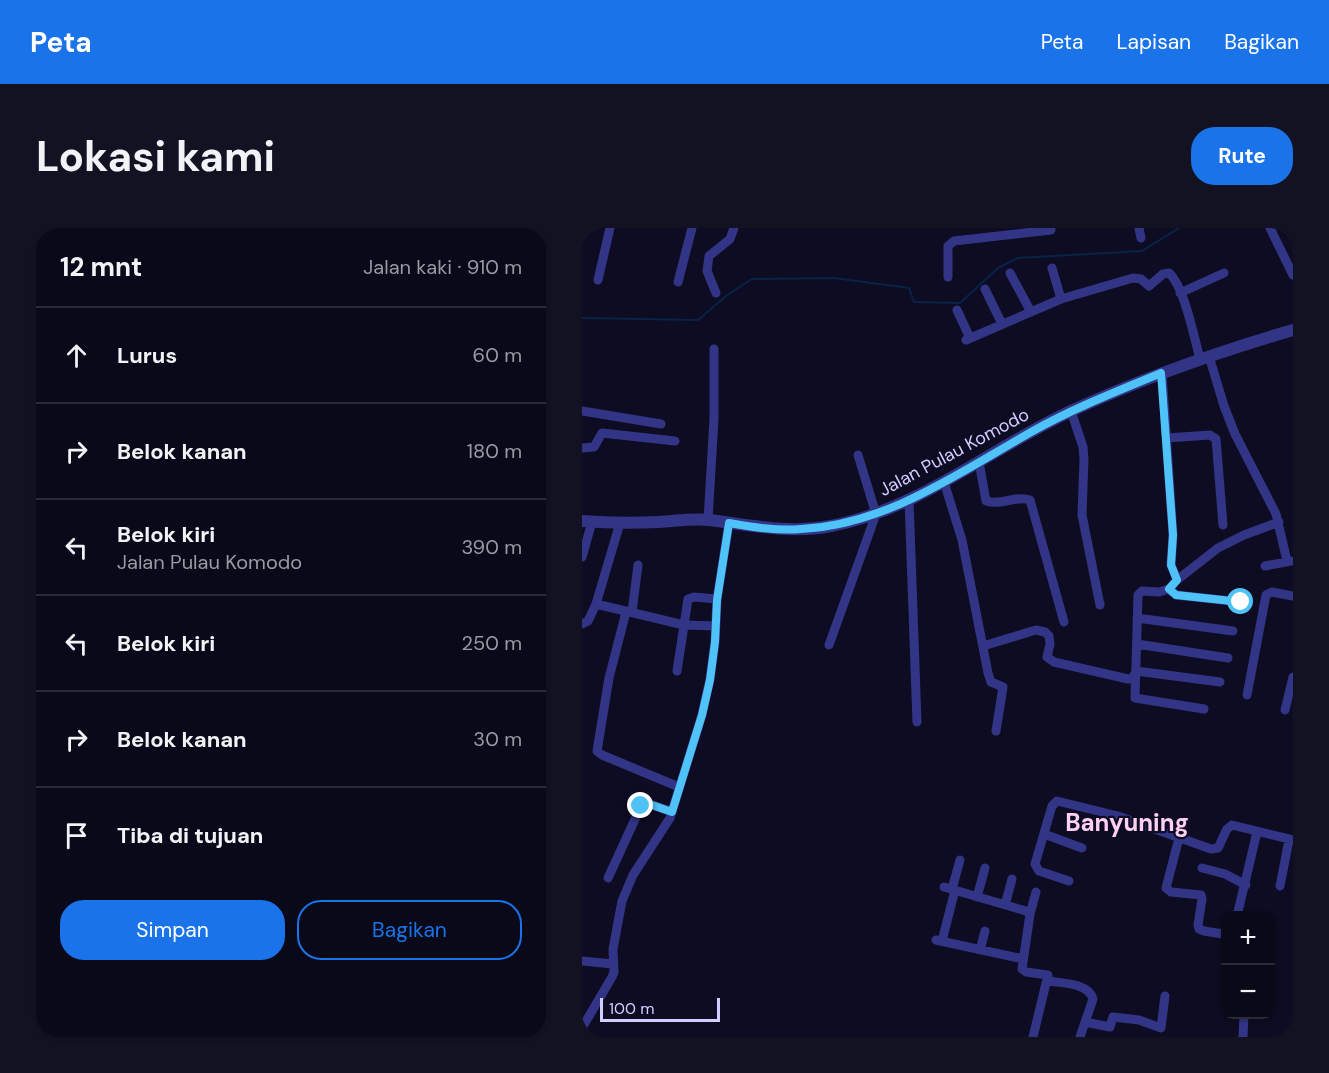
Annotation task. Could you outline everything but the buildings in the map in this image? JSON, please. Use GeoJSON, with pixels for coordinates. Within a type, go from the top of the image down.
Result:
{"type":"FeatureCollection","features":[{"type":"Feature","properties":{"kind":"street"},"geometry":{"type":"LineString","coordinates":[[598,280],[610,228]]}},
{"type":"Feature","properties":{"kind":"street"},"geometry":{"type":"LineString","coordinates":[[678,282],[692,228]]}},
{"type":"Feature","properties":{"kind":"street"},"geometry":{"type":"LineString","coordinates":[[716,293],[707,272],[709,256],[730,239],[734,228]]}},
{"type":"Feature","properties":{"kind":"street"},"geometry":{"type":"LineString","coordinates":[[1139,228],[1141,238]]}},
{"type":"Feature","properties":{"kind":"street"},"geometry":{"type":"LineString","coordinates":[[1270,228],[1293,275]]}},
{"type":"Feature","properties":{"kind":"street"},"geometry":{"type":"LineString","coordinates":[[948,277],[947,251],[950,243],[991,232],[1051,230]]}},
{"type":"Feature","properties":{"kind":"street"},"geometry":{"type":"LineString","coordinates":[[1052,268],[1061,299]]}},
{"type":"Feature","properties":{"kind":"street"},"geometry":{"type":"LineString","coordinates":[[1010,273],[1031,312]]}},
{"type":"Feature","properties":{"kind":"street"},"geometry":{"type":"LineString","coordinates":[[957,310],[968,339],[1061,299],[1134,278],[1141,279],[1149,286],[1166,273],[1171,274],[1184,301],[1232,424],[1279,522],[1290,561],[1265,566]]}},
{"type":"Feature","properties":{"kind":"street"},"geometry":{"type":"LineString","coordinates":[[1180,293],[1224,273]]}},
{"type":"Feature","properties":{"kind":"street"},"geometry":{"type":"LineString","coordinates":[[985,289],[1002,324]]}},
{"type":"Feature","properties":{"kind":"street","name":"Jalan Pulau Komodo"},"geometry":{"type":"LineString","coordinates":[[587,522],[708,520],[769,529],[799,530],[832,526],[876,514],[909,500],[1071,411],[1161,373],[1293,330]]}},
{"type":"Feature","properties":{"kind":"street"},"geometry":{"type":"LineString","coordinates":[[708,520],[714,419],[714,350]]}},
{"type":"Feature","properties":{"kind":"street"},"geometry":{"type":"LineString","coordinates":[[1161,373],[1173,535],[1171,565],[1177,580]]}},
{"type":"Feature","properties":{"kind":"street"},"geometry":{"type":"LineString","coordinates":[[582,411],[661,424]]}},
{"type":"Feature","properties":{"kind":"street"},"geometry":{"type":"LineString","coordinates":[[1071,411],[1083,447],[1082,515],[1100,605]]}},
{"type":"Feature","properties":{"kind":"street"},"geometry":{"type":"LineString","coordinates":[[582,448],[594,447],[602,433],[675,441]]}},
{"type":"Feature","properties":{"kind":"street"},"geometry":{"type":"LineString","coordinates":[[1167,438],[1210,435],[1216,439],[1223,525]]}},
{"type":"Feature","properties":{"kind":"street"},"geometry":{"type":"LineString","coordinates":[[829,645],[876,514],[858,455]]}},
{"type":"Feature","properties":{"kind":"street"},"geometry":{"type":"LineString","coordinates":[[979,462],[986,501],[993,503],[1023,498],[1030,500],[1064,622]]}},
{"type":"Feature","properties":{"kind":"street"},"geometry":{"type":"LineString","coordinates":[[944,482],[962,540],[990,681],[1003,687],[996,730]]}},
{"type":"Feature","properties":{"kind":"street"},"geometry":{"type":"LineString","coordinates":[[909,500],[917,722]]}},
{"type":"Feature","properties":{"kind":"street"},"geometry":{"type":"LineString","coordinates":[[582,557],[587,522]]}},
{"type":"Feature","properties":{"kind":"street"},"geometry":{"type":"LineString","coordinates":[[1204,709],[1135,698],[1137,597],[1140,591],[1159,592],[1169,589],[1177,580],[1218,549],[1244,535],[1279,522]]}},
{"type":"Feature","properties":{"kind":"street"},"geometry":{"type":"LineString","coordinates":[[582,624],[588,621],[596,604],[620,523]]}},
{"type":"Feature","properties":{"kind":"street"},"geometry":{"type":"LineString","coordinates":[[582,1028],[612,977],[613,949],[619,913],[627,886],[661,834],[672,812],[702,715],[710,680],[717,600],[729,523]]}},
{"type":"Feature","properties":{"kind":"street"},"geometry":{"type":"LineString","coordinates":[[638,565],[629,612],[606,690],[597,750],[602,755],[679,787]]}},
{"type":"Feature","properties":{"kind":"street"},"geometry":{"type":"LineString","coordinates":[[1169,589],[1176,595],[1241,602]]}},
{"type":"Feature","properties":{"kind":"street"},"geometry":{"type":"LineString","coordinates":[[1247,695],[1266,595],[1272,592],[1293,596]]}},
{"type":"Feature","properties":{"kind":"street"},"geometry":{"type":"LineString","coordinates":[[677,671],[687,601],[689,598],[717,600]]}},
{"type":"Feature","properties":{"kind":"street"},"geometry":{"type":"LineString","coordinates":[[596,604],[684,624],[716,626]]}},
{"type":"Feature","properties":{"kind":"street"},"geometry":{"type":"LineString","coordinates":[[1137,618],[1233,631]]}},
{"type":"Feature","properties":{"kind":"street"},"geometry":{"type":"LineString","coordinates":[[983,646],[1040,630],[1049,636],[1047,657],[1054,662],[1128,680],[1133,678],[1136,671]]}},
{"type":"Feature","properties":{"kind":"street"},"geometry":{"type":"LineString","coordinates":[[1137,644],[1228,658]]}},
{"type":"Feature","properties":{"kind":"street"},"geometry":{"type":"LineString","coordinates":[[1136,671],[1220,682]]}},
{"type":"Feature","properties":{"kind":"street"},"geometry":{"type":"LineString","coordinates":[[1285,710],[1293,677]]}},
{"type":"Feature","properties":{"kind":"street"},"geometry":{"type":"LineString","coordinates":[[1069,881],[1039,871],[1036,867],[1036,859],[1052,806],[1057,801],[1118,816],[1216,849],[1221,845],[1230,826],[1291,840],[1280,886]]}},
{"type":"Feature","properties":{"kind":"street"},"geometry":{"type":"LineString","coordinates":[[608,878],[642,804],[650,804],[672,812]]}},
{"type":"Feature","properties":{"kind":"street"},"geometry":{"type":"LineString","coordinates":[[1239,911],[1257,832]]}},
{"type":"Feature","properties":{"kind":"street"},"geometry":{"type":"LineString","coordinates":[[1044,834],[1082,848]]}},
{"type":"Feature","properties":{"kind":"street"},"geometry":{"type":"LineString","coordinates":[[1179,838],[1166,888],[1171,892],[1201,895],[1198,925],[1200,929],[1204,932],[1221,934]]}},
{"type":"Feature","properties":{"kind":"street"},"geometry":{"type":"LineString","coordinates":[[960,860],[950,889],[939,941],[1023,959]]}},
{"type":"Feature","properties":{"kind":"street"},"geometry":{"type":"LineString","coordinates":[[977,897],[985,868]]}},
{"type":"Feature","properties":{"kind":"street"},"geometry":{"type":"LineString","coordinates":[[1202,868],[1225,874],[1246,885]]}},
{"type":"Feature","properties":{"kind":"street"},"geometry":{"type":"LineString","coordinates":[[1005,905],[1012,879]]}},
{"type":"Feature","properties":{"kind":"street"},"geometry":{"type":"LineString","coordinates":[[950,889],[1030,914]]}},
{"type":"Feature","properties":{"kind":"street"},"geometry":{"type":"LineString","coordinates":[[1033,1037],[1048,981],[1048,975],[1023,971],[1030,914],[1036,892]]}},
{"type":"Feature","properties":{"kind":"street"},"geometry":{"type":"LineString","coordinates":[[980,950],[985,931]]}},
{"type":"Feature","properties":{"kind":"street"},"geometry":{"type":"LineString","coordinates":[[582,961],[613,964]]}},
{"type":"Feature","properties":{"kind":"street"},"geometry":{"type":"LineString","coordinates":[[1048,981],[1085,988],[1092,993],[1094,999],[1080,1037]]}},
{"type":"Feature","properties":{"kind":"street"},"geometry":{"type":"LineString","coordinates":[[1085,1022],[1110,1027],[1113,1017],[1139,1020],[1161,1028],[1165,996]]}},
{"type":"Feature","properties":{"kind":"street"},"geometry":{"type":"LineString","coordinates":[[1243,1037],[1244,1019]]}},
{"type":"Feature","properties":{"kind":"waterway"},"geometry":{"type":"LineString","coordinates":[[582,318],[698,320],[726,296],[752,279],[834,278],[909,288],[914,302],[960,303],[998,268],[1018,258],[1142,251],[1179,228]]}},
{"type":"Feature","properties":{"kind":"district","name":"Banyuning"},"geometry":{"type":"Point","coordinates":[1127,823]}},
{"type":"Feature","properties":{"kind":"route"},"geometry":{"type":"LineString","coordinates":[[641,806],[646,803],[672,812],[702,715],[710,680],[717,600],[729,523],[769,529],[799,530],[832,526],[876,514],[944,482],[1033,430],[1071,411],[1161,373],[1173,535],[1171,565],[1177,580],[1169,589],[1176,595],[1241,602]]}}]}
